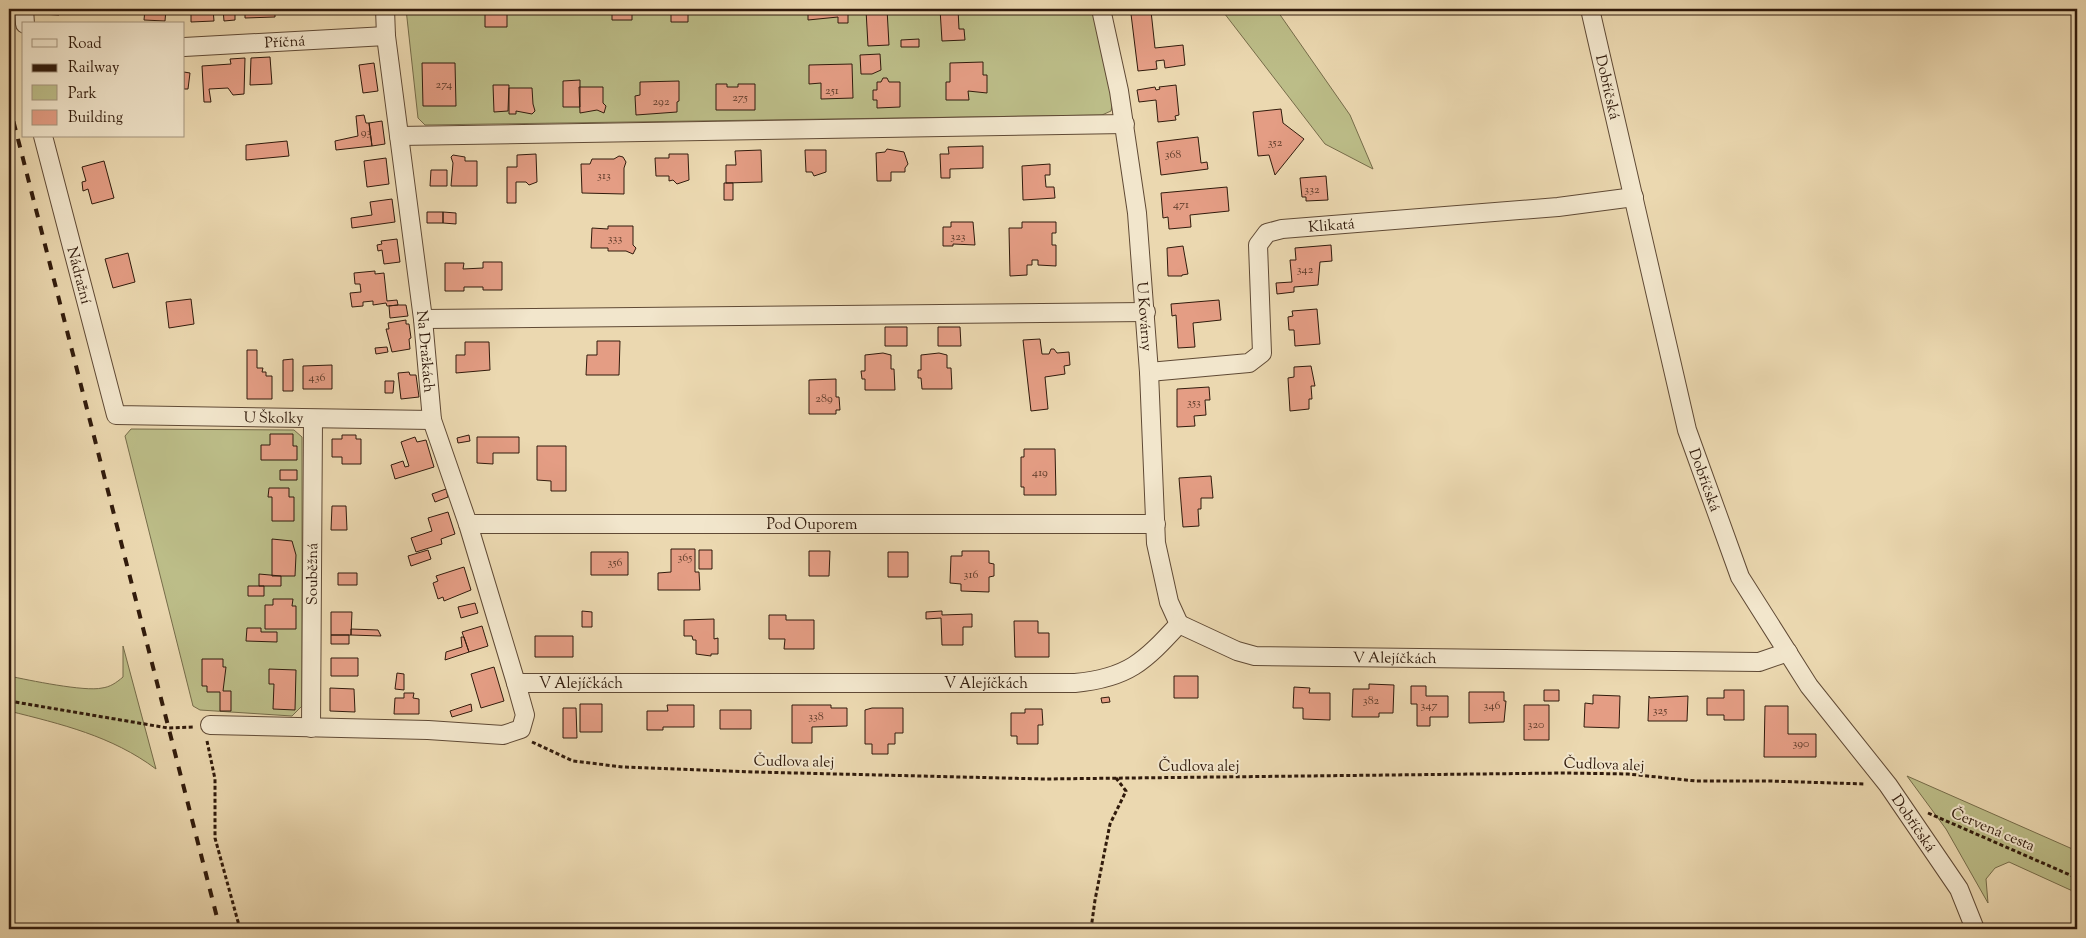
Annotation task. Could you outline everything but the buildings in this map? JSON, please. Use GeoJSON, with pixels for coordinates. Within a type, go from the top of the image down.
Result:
{"type":"FeatureCollection","features":[{"type":"Feature","properties":{"kind":"street"},"geometry":{"type":"LineString","coordinates":[[24,9],[25,22]]}},
{"type":"Feature","properties":{"kind":"street","name":"Na Dražkách"},"geometry":{"type":"LineString","coordinates":[[385,9],[386,36],[423,318],[432,420],[468,524],[516,683]]}},
{"type":"Feature","properties":{"kind":"street","name":"U Kovárny"},"geometry":{"type":"LineString","coordinates":[[1102,9],[1125,124],[1137,213],[1146,312],[1156,542],[1169,602],[1179,624]]}},
{"type":"Feature","properties":{"kind":"street","name":"Dobříčská"},"geometry":{"type":"LineString","coordinates":[[1590,9],[1687,430],[1740,577],[1808,686],[1900,801],[1960,889],[1975,929]]}},
{"type":"Feature","properties":{"kind":"street","name":"Příčná"},"geometry":{"type":"LineString","coordinates":[[185,47],[386,36]]}},
{"type":"Feature","properties":{"kind":"street"},"geometry":{"type":"LineString","coordinates":[[400,136],[1125,124]]}},
{"type":"Feature","properties":{"kind":"street","name":"Nádražní"},"geometry":{"type":"LineString","coordinates":[[44,138],[116,415]]}},
{"type":"Feature","properties":{"kind":"street","name":"Klikatá"},"geometry":{"type":"LineString","coordinates":[[1149,372],[1249,363],[1262,353],[1258,245],[1267,233],[1282,229],[1558,207],[1634,197]]}},
{"type":"Feature","properties":{"kind":"street"},"geometry":{"type":"LineString","coordinates":[[423,318],[1146,312]]}},
{"type":"Feature","properties":{"kind":"street","name":"U Školky"},"geometry":{"type":"LineString","coordinates":[[116,415],[313,420],[432,420]]}},
{"type":"Feature","properties":{"kind":"street","name":"Souběžná"},"geometry":{"type":"LineString","coordinates":[[311,728],[313,420]]}},
{"type":"Feature","properties":{"kind":"street","name":"Pod Ouporem"},"geometry":{"type":"LineString","coordinates":[[468,524],[1156,524]]}},
{"type":"Feature","properties":{"kind":"street","name":"V Alejíčkách"},"geometry":{"type":"LineString","coordinates":[[521,728],[524,715],[516,683],[1075,683],[1112,677],[1130,670],[1149,656],[1179,624],[1231,648],[1255,656],[1759,662],[1788,652]]}},
{"type":"Feature","properties":{"kind":"street"},"geometry":{"type":"LineString","coordinates":[[205,725],[428,730],[503,735],[521,728]]}},
{"type":"Feature","properties":{"kind":"path"},"geometry":{"type":"LineString","coordinates":[[9,701],[168,728],[205,725],[215,779],[215,838],[240,929]]}},
{"type":"Feature","properties":{"kind":"path","name":"Čudlova alej"},"geometry":{"type":"LineString","coordinates":[[521,728],[528,740],[573,761],[623,767],[988,778],[1564,773],[1628,774],[1696,781],[1769,780],[1888,785]]}},
{"type":"Feature","properties":{"kind":"path"},"geometry":{"type":"LineString","coordinates":[[1092,929],[1095,900],[1110,824],[1126,791],[1116,778]]}},
{"type":"Feature","properties":{"kind":"path","name":"Červená cesta"},"geometry":{"type":"LineString","coordinates":[[1900,801],[2077,878]]}},
{"type":"Feature","properties":{"kind":"green space"},"geometry":{"type":"Polygon","coordinates":[[[406,9],[1092,9],[1113,102],[1111,111],[1102,115],[425,125],[418,118],[406,9]]]}},
{"type":"Feature","properties":{"kind":"green space"},"geometry":{"type":"Polygon","coordinates":[[[1221,9],[1276,9],[1350,115],[1373,169],[1325,144],[1221,9]]]}},
{"type":"Feature","properties":{"kind":"green space"},"geometry":{"type":"Polygon","coordinates":[[[131,429],[294,430],[302,437],[302,706],[292,716],[200,710],[193,706],[125,436],[131,429]]]}},
{"type":"Feature","properties":{"kind":"green space"},"geometry":{"type":"Polygon","coordinates":[[[123,646],[156,769],[122,748],[86,732],[9,711],[9,676],[70,687],[94,689],[105,687],[123,677],[123,646]]]}},
{"type":"Feature","properties":{"kind":"green space"},"geometry":{"type":"Polygon","coordinates":[[[1907,776],[2077,851],[2077,893],[2009,862],[1995,868],[1986,879],[1988,903],[1946,829],[1907,776]]]}},
{"type":"Feature","properties":{"kind":"railway"},"geometry":{"type":"LineString","coordinates":[[9,104],[220,929]]}}]}
